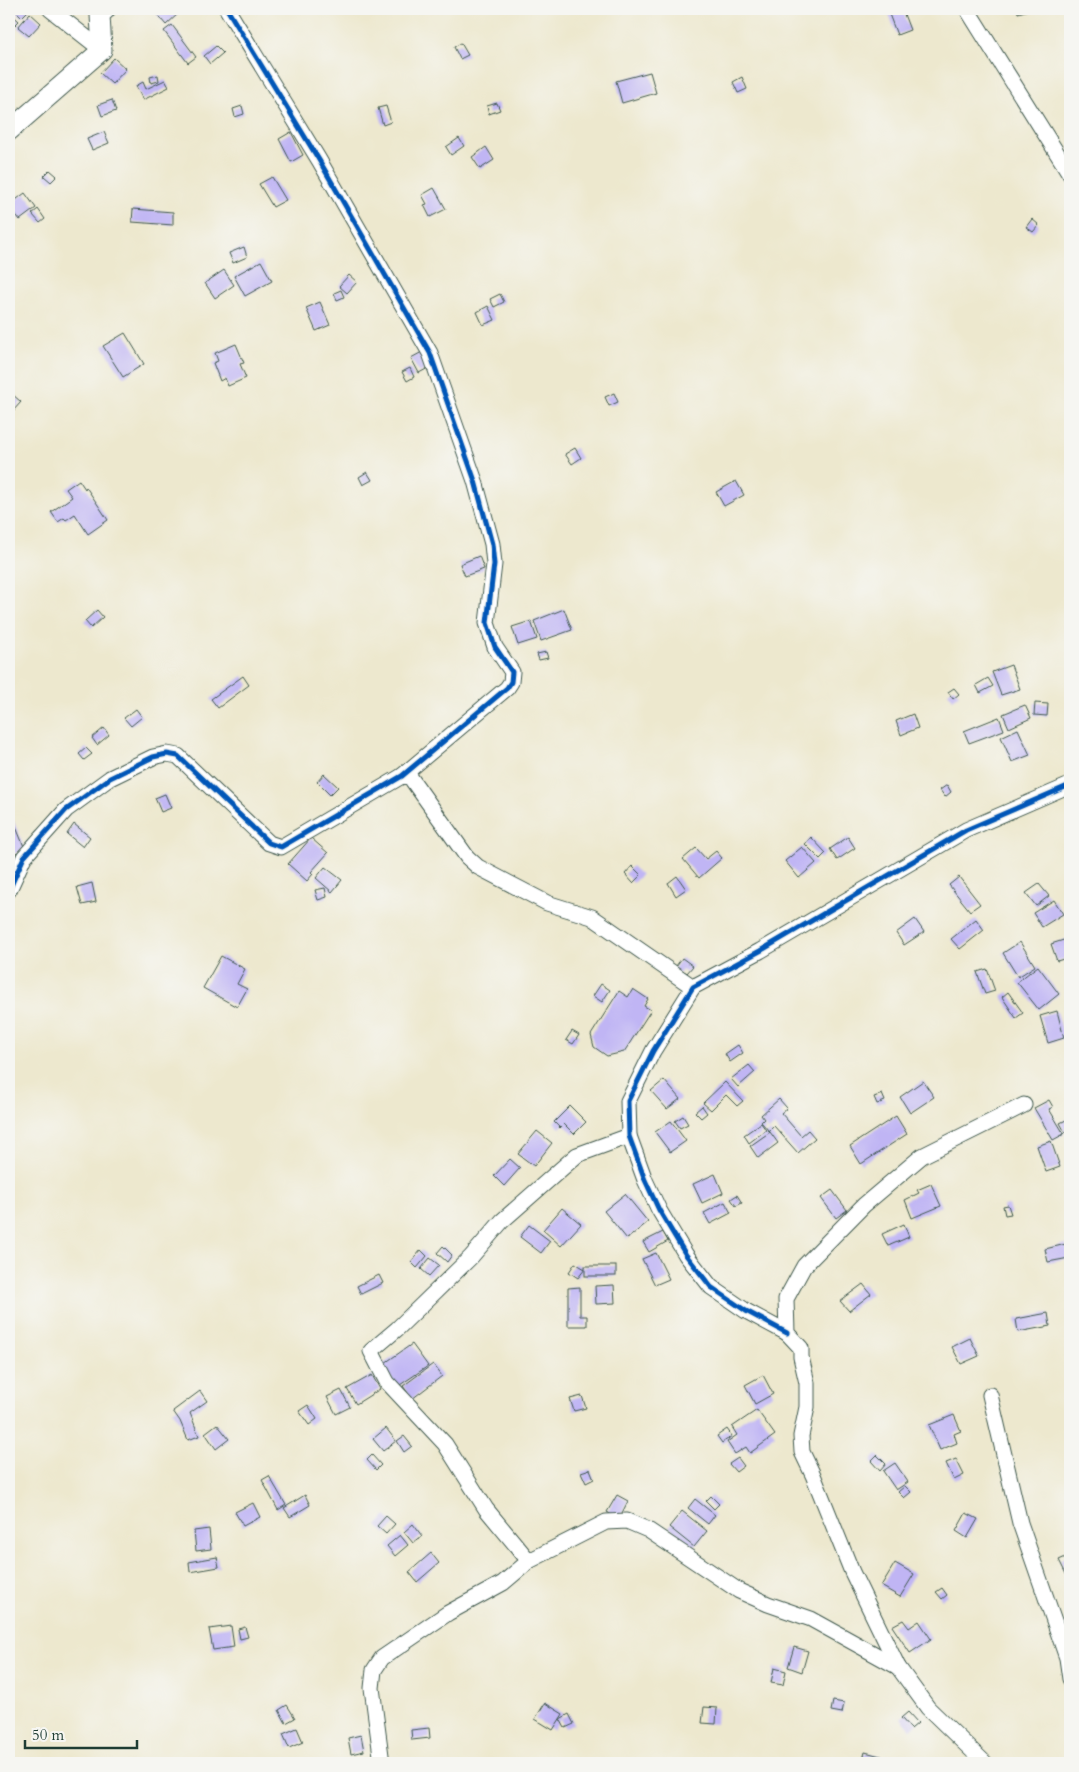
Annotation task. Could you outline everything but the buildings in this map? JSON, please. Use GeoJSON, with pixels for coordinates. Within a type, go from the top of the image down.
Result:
{"type":"FeatureCollection","features":[{"type":"Feature","properties":{"kind":"street"},"geometry":{"type":"LineString","coordinates":[[50,9],[102,50]]}},
{"type":"Feature","properties":{"kind":"street"},"geometry":{"type":"LineString","coordinates":[[102,50],[100,15],[106,9]]}},
{"type":"Feature","properties":{"kind":"street"},"geometry":{"type":"LineString","coordinates":[[9,890],[24,857],[66,810],[110,778],[153,757],[168,754],[178,756],[270,843],[281,846],[402,776],[512,682],[512,672],[495,647],[487,623],[494,564],[492,544],[475,481],[430,353],[319,160],[227,9]]}},
{"type":"Feature","properties":{"kind":"street"},"geometry":{"type":"LineString","coordinates":[[967,9],[1070,174]]}},
{"type":"Feature","properties":{"kind":"street"},"geometry":{"type":"LineString","coordinates":[[9,131],[102,50]]}},
{"type":"Feature","properties":{"kind":"street"},"geometry":{"type":"LineString","coordinates":[[402,776],[410,777],[467,857],[478,867],[547,903],[592,917],[693,987]]}},
{"type":"Feature","properties":{"kind":"street"},"geometry":{"type":"LineString","coordinates":[[985,1763],[928,1708],[898,1668],[852,1572],[802,1452],[801,1436],[807,1407],[807,1383],[801,1357],[801,1348],[787,1333],[746,1311],[711,1287],[686,1255],[659,1210],[645,1180],[629,1136],[628,1101],[653,1051],[693,987],[760,951],[966,830],[1070,785]]}},
{"type":"Feature","properties":{"kind":"street"},"geometry":{"type":"LineString","coordinates":[[787,1333],[786,1298],[804,1266],[864,1205],[922,1156],[1024,1105]]}},
{"type":"Feature","properties":{"kind":"street"},"geometry":{"type":"LineString","coordinates":[[529,1560],[486,1509],[445,1444],[387,1382],[371,1351],[397,1329],[471,1257],[502,1221],[577,1155],[629,1136]]}},
{"type":"Feature","properties":{"kind":"street"},"geometry":{"type":"LineString","coordinates":[[990,1395],[1020,1523],[1067,1658],[1070,1679]]}},
{"type":"Feature","properties":{"kind":"street"},"geometry":{"type":"LineString","coordinates":[[382,1763],[372,1688],[374,1670],[382,1658],[448,1613],[503,1584],[529,1560],[606,1522],[627,1521],[648,1530],[739,1592],[811,1619],[898,1668]]}},
{"type":"Feature","properties":{"kind":"cycle path"},"geometry":{"type":"LineString","coordinates":[[9,890],[24,857],[66,810],[110,778],[153,757],[167,754],[178,756],[269,843],[281,847],[402,776],[507,688],[511,682],[512,672],[495,647],[487,623],[494,564],[492,544],[475,481],[430,353],[319,160],[227,9]]}},
{"type":"Feature","properties":{"kind":"cycle path"},"geometry":{"type":"LineString","coordinates":[[787,1333],[746,1311],[711,1287],[686,1255],[659,1210],[645,1180],[629,1136],[628,1101],[653,1051],[693,987],[760,951],[966,830],[1070,785]]}}]}
